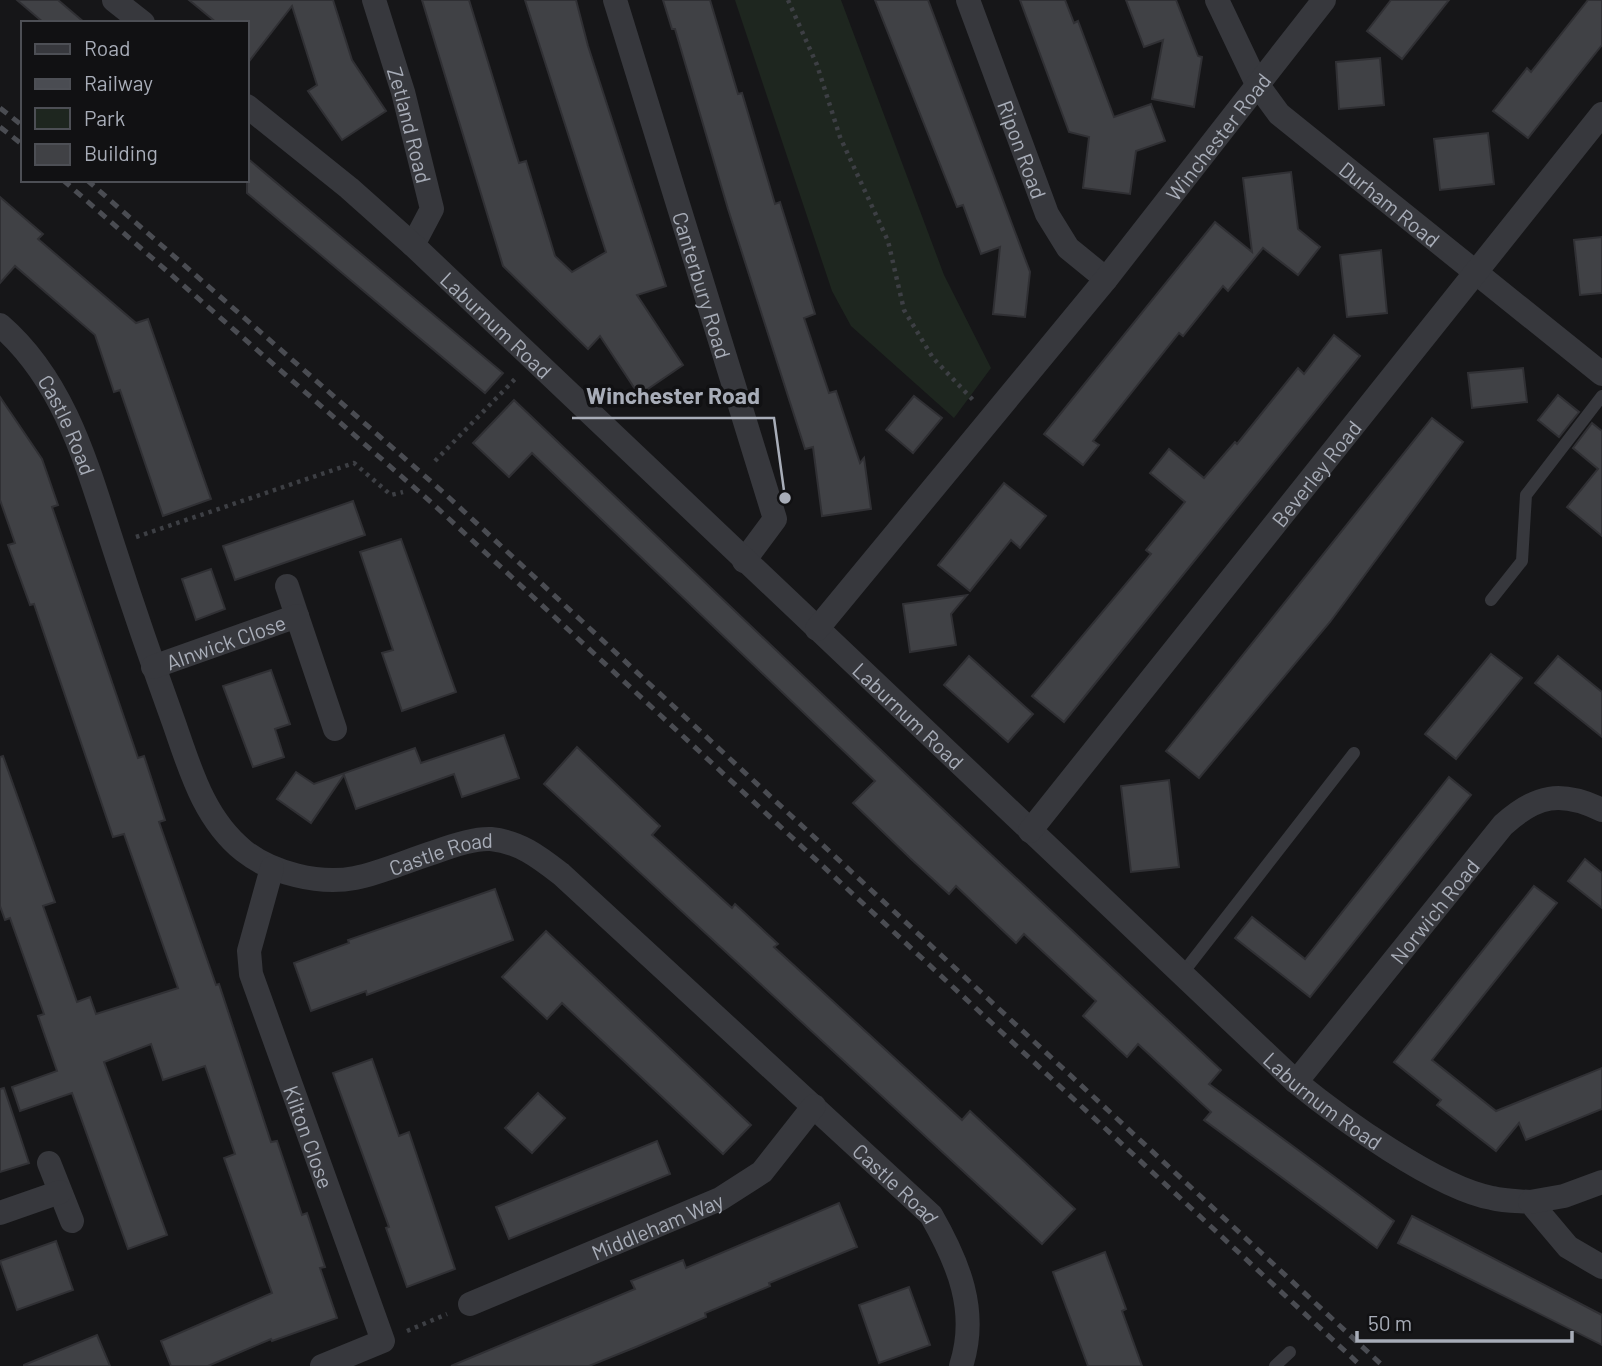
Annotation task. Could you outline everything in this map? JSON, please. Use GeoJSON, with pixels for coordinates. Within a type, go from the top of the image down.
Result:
{"type":"FeatureCollection","features":[{"type":"Feature","properties":{"kind":"street"},"geometry":{"type":"LineString","coordinates":[[114,0],[140,21]]}},
{"type":"Feature","properties":{"kind":"street","name":"Zetland Road"},"geometry":{"type":"LineString","coordinates":[[374,0],[403,92],[432,209],[413,245]]}},
{"type":"Feature","properties":{"kind":"street","name":"Canterbury Road"},"geometry":{"type":"LineString","coordinates":[[615,0],[775,519],[744,561]]}},
{"type":"Feature","properties":{"kind":"street","name":"Ripon Road"},"geometry":{"type":"LineString","coordinates":[[968,0],[1048,214],[1068,248],[1106,279]]}},
{"type":"Feature","properties":{"kind":"street","name":"Durham Road"},"geometry":{"type":"LineString","coordinates":[[1217,0],[1257,84],[1279,114],[1602,373]]}},
{"type":"Feature","properties":{"kind":"street","name":"Winchester Road"},"geometry":{"type":"LineString","coordinates":[[817,629],[1106,279],[1324,0]]}},
{"type":"Feature","properties":{"kind":"street","name":"Laburnum Road"},"geometry":{"type":"LineString","coordinates":[[248,107],[349,188],[413,245],[1296,1082],[1363,1132],[1455,1185],[1490,1198],[1530,1202],[1564,1196],[1602,1182]]}},
{"type":"Feature","properties":{"kind":"street","name":"Beverley Road"},"geometry":{"type":"LineString","coordinates":[[1030,831],[1602,114]]}},
{"type":"Feature","properties":{"kind":"street","name":"Castle Road"},"geometry":{"type":"LineString","coordinates":[[0,325],[12,336],[49,384],[75,431],[153,667],[196,784],[216,822],[244,850],[272,868],[307,877],[353,878],[449,847],[490,839],[525,847],[561,874],[931,1215],[955,1257],[965,1288],[967,1322],[961,1366]]}},
{"type":"Feature","properties":{"kind":"street","name":"Alnwick Close"},"geometry":{"type":"LineString","coordinates":[[287,586],[335,729]]}},
{"type":"Feature","properties":{"kind":"street","name":"Alnwick Close"},"geometry":{"type":"LineString","coordinates":[[153,667],[297,616]]}},
{"type":"Feature","properties":{"kind":"street","name":"Norwich Road"},"geometry":{"type":"LineString","coordinates":[[1296,1082],[1503,825],[1522,807],[1544,798],[1566,797],[1602,810]]}},
{"type":"Feature","properties":{"kind":"street","name":"Kilton Close"},"geometry":{"type":"LineString","coordinates":[[272,868],[249,951],[251,974],[383,1341]]}},
{"type":"Feature","properties":{"kind":"street","name":"Middleham Way"},"geometry":{"type":"LineString","coordinates":[[470,1304],[720,1199],[762,1172],[814,1106]]}},
{"type":"Feature","properties":{"kind":"street"},"geometry":{"type":"LineString","coordinates":[[49,1163],[72,1221]]}},
{"type":"Feature","properties":{"kind":"street"},"geometry":{"type":"LineString","coordinates":[[0,1213],[60,1192]]}},
{"type":"Feature","properties":{"kind":"street"},"geometry":{"type":"LineString","coordinates":[[1530,1202],[1568,1247],[1602,1267]]}},
{"type":"Feature","properties":{"kind":"street"},"geometry":{"type":"LineString","coordinates":[[322,1366],[383,1341]]}},
{"type":"Feature","properties":{"kind":"lane"},"geometry":{"type":"LineString","coordinates":[[1491,600],[1522,561],[1526,495],[1602,396]]}},
{"type":"Feature","properties":{"kind":"lane"},"geometry":{"type":"LineString","coordinates":[[1182,974],[1354,754]]}},
{"type":"Feature","properties":{"kind":"lane"},"geometry":{"type":"LineString","coordinates":[[1275,1366],[1290,1352]]}},
{"type":"Feature","properties":{"kind":"path"},"geometry":{"type":"LineString","coordinates":[[788,0],[817,65],[841,137],[884,232],[904,310],[941,368],[992,416]]}},
{"type":"Feature","properties":{"kind":"path"},"geometry":{"type":"LineString","coordinates":[[435,461],[534,360]]}},
{"type":"Feature","properties":{"kind":"path"},"geometry":{"type":"LineString","coordinates":[[113,545],[354,463],[391,495],[403,492]]}},
{"type":"Feature","properties":{"kind":"path"},"geometry":{"type":"LineString","coordinates":[[383,1341],[470,1304]]}},
{"type":"Feature","properties":{"kind":"green space"},"geometry":{"type":"Polygon","coordinates":[[[735,0],[841,0],[944,275],[991,368],[954,418],[851,326],[832,291],[735,0]]]}},
{"type":"Feature","properties":{"kind":"building"},"geometry":{"type":"Polygon","coordinates":[[[17,0],[58,0],[83,21],[42,21],[17,0]]]}},
{"type":"Feature","properties":{"kind":"building"},"geometry":{"type":"Polygon","coordinates":[[[189,0],[333,0],[352,60],[386,111],[342,140],[308,91],[317,85],[292,6],[248,63],[248,21],[215,21],[189,0]]]}},
{"type":"Feature","properties":{"kind":"building"},"geometry":{"type":"Polygon","coordinates":[[[422,0],[469,0],[519,163],[526,161],[555,256],[572,272],[606,252],[525,0],[576,0],[588,46],[666,286],[637,295],[683,365],[639,395],[600,336],[588,349],[503,266],[422,0]]]}},
{"type":"Feature","properties":{"kind":"building"},"geometry":{"type":"Polygon","coordinates":[[[663,0],[710,0],[738,94],[742,93],[775,204],[780,202],[815,314],[804,318],[829,393],[836,391],[860,463],[864,458],[871,509],[822,516],[813,447],[805,449],[728,209],[675,29],[672,29],[663,0]]]}},
{"type":"Feature","properties":{"kind":"building"},"geometry":{"type":"Polygon","coordinates":[[[875,0],[928,0],[1030,272],[1025,317],[993,314],[1000,247],[981,254],[963,205],[957,207],[875,0]]]}},
{"type":"Feature","properties":{"kind":"building"},"geometry":{"type":"Polygon","coordinates":[[[1020,0],[1065,0],[1074,23],[1078,21],[1114,117],[1151,104],[1165,141],[1136,151],[1130,194],[1083,188],[1089,137],[1069,132],[1020,0]]]}},
{"type":"Feature","properties":{"kind":"building"},"geometry":{"type":"Polygon","coordinates":[[[1126,0],[1176,0],[1198,56],[1202,57],[1194,107],[1152,99],[1163,40],[1144,47],[1126,0]]]}},
{"type":"Feature","properties":{"kind":"building"},"geometry":{"type":"Polygon","coordinates":[[[1391,0],[1449,0],[1402,59],[1367,31],[1391,0]]]}},
{"type":"Feature","properties":{"kind":"building"},"geometry":{"type":"Polygon","coordinates":[[[1588,0],[1602,0],[1602,45],[1528,138],[1493,111],[1527,68],[1531,72],[1588,0]]]}},
{"type":"Feature","properties":{"kind":"building"},"geometry":{"type":"Polygon","coordinates":[[[1380,58],[1384,105],[1339,109],[1336,62],[1380,58]]]}},
{"type":"Feature","properties":{"kind":"building"},"geometry":{"type":"Polygon","coordinates":[[[1488,133],[1494,184],[1440,190],[1434,139],[1488,133]]]}},
{"type":"Feature","properties":{"kind":"building"},"geometry":{"type":"Polygon","coordinates":[[[248,159],[503,373],[485,393],[247,193],[248,159]]]}},
{"type":"Feature","properties":{"kind":"building"},"geometry":{"type":"Polygon","coordinates":[[[1291,172],[1298,229],[1320,247],[1298,275],[1263,248],[1228,291],[1223,286],[1183,336],[1179,333],[1093,441],[1099,445],[1083,465],[1044,434],[1215,222],[1252,252],[1243,178],[1291,172]]]}},
{"type":"Feature","properties":{"kind":"building"},"geometry":{"type":"Polygon","coordinates":[[[0,197],[43,234],[38,239],[136,323],[148,319],[211,499],[163,516],[120,390],[114,392],[95,335],[15,266],[0,283],[0,197]]]}},
{"type":"Feature","properties":{"kind":"building"},"geometry":{"type":"Polygon","coordinates":[[[1602,237],[1602,293],[1580,295],[1574,240],[1602,237]]]}},
{"type":"Feature","properties":{"kind":"building"},"geometry":{"type":"Polygon","coordinates":[[[1381,250],[1387,313],[1347,317],[1340,255],[1381,250]]]}},
{"type":"Feature","properties":{"kind":"building"},"geometry":{"type":"Polygon","coordinates":[[[1334,335],[1360,356],[1064,722],[1032,696],[1151,554],[1146,550],[1185,502],[1150,473],[1169,449],[1204,478],[1235,442],[1237,444],[1298,368],[1304,374],[1334,335]]]}},
{"type":"Feature","properties":{"kind":"building"},"geometry":{"type":"Polygon","coordinates":[[[1523,368],[1527,402],[1472,408],[1468,373],[1523,368]]]}},
{"type":"Feature","properties":{"kind":"building"},"geometry":{"type":"Polygon","coordinates":[[[1558,395],[1579,412],[1559,437],[1538,420],[1558,395]]]}},
{"type":"Feature","properties":{"kind":"building"},"geometry":{"type":"Polygon","coordinates":[[[914,396],[942,418],[913,453],[886,430],[914,396]]]}},
{"type":"Feature","properties":{"kind":"building"},"geometry":{"type":"Polygon","coordinates":[[[0,397],[42,459],[58,505],[52,507],[138,758],[144,756],[165,820],[159,822],[216,985],[219,984],[271,1142],[277,1141],[302,1215],[307,1213],[325,1267],[320,1268],[337,1318],[272,1341],[271,1339],[208,1366],[171,1366],[161,1341],[272,1293],[224,1158],[235,1154],[205,1066],[163,1080],[151,1044],[104,1062],[167,1235],[128,1249],[72,1093],[20,1111],[12,1087],[57,1071],[38,1016],[44,1014],[10,918],[5,920],[0,906],[0,757],[3,756],[55,902],[43,906],[77,1002],[90,997],[96,1014],[178,988],[124,834],[113,837],[34,604],[30,605],[8,545],[15,543],[0,500],[0,397]]]}},
{"type":"Feature","properties":{"kind":"building"},"geometry":{"type":"Polygon","coordinates":[[[514,400],[1221,1070],[1209,1084],[1394,1221],[1377,1248],[1204,1120],[1211,1112],[1138,1044],[1127,1057],[1083,1016],[1096,1001],[1024,934],[1016,943],[956,886],[949,894],[910,858],[853,803],[875,781],[532,453],[509,477],[473,443],[514,400]]]}},
{"type":"Feature","properties":{"kind":"building"},"geometry":{"type":"Polygon","coordinates":[[[1432,418],[1463,442],[1330,622],[1199,778],[1166,751],[1432,418]]]}},
{"type":"Feature","properties":{"kind":"building"},"geometry":{"type":"Polygon","coordinates":[[[1592,423],[1602,431],[1602,536],[1567,507],[1598,469],[1573,448],[1592,423]]]}},
{"type":"Feature","properties":{"kind":"building"},"geometry":{"type":"Polygon","coordinates":[[[1004,483],[1046,516],[1020,548],[1011,540],[970,591],[938,565],[1004,483]]]}},
{"type":"Feature","properties":{"kind":"building"},"geometry":{"type":"Polygon","coordinates":[[[353,501],[365,535],[235,580],[223,546],[353,501]]]}},
{"type":"Feature","properties":{"kind":"building"},"geometry":{"type":"Polygon","coordinates":[[[401,539],[456,692],[402,711],[382,653],[393,650],[360,552],[401,539]]]}},
{"type":"Feature","properties":{"kind":"building"},"geometry":{"type":"Polygon","coordinates":[[[211,569],[225,609],[196,620],[182,579],[211,569]]]}},
{"type":"Feature","properties":{"kind":"building"},"geometry":{"type":"Polygon","coordinates":[[[967,595],[951,614],[956,645],[910,652],[903,604],[967,595]]]}},
{"type":"Feature","properties":{"kind":"building"},"geometry":{"type":"Polygon","coordinates":[[[1491,654],[1522,678],[1456,759],[1425,734],[1491,654]]]}},
{"type":"Feature","properties":{"kind":"building"},"geometry":{"type":"Polygon","coordinates":[[[969,656],[1033,714],[1008,742],[944,685],[969,656]]]}},
{"type":"Feature","properties":{"kind":"building"},"geometry":{"type":"Polygon","coordinates":[[[1558,656],[1602,692],[1602,737],[1535,683],[1558,656]]]}},
{"type":"Feature","properties":{"kind":"building"},"geometry":{"type":"Polygon","coordinates":[[[271,670],[290,724],[275,729],[284,757],[253,767],[223,686],[271,670]]]}},
{"type":"Feature","properties":{"kind":"building"},"geometry":{"type":"Polygon","coordinates":[[[504,735],[519,778],[462,797],[454,774],[356,809],[344,775],[311,823],[277,799],[296,772],[314,784],[415,748],[421,763],[504,735]]]}},
{"type":"Feature","properties":{"kind":"building"},"geometry":{"type":"Polygon","coordinates":[[[577,747],[660,826],[652,835],[732,908],[735,904],[778,944],[774,947],[962,1120],[970,1111],[1075,1209],[1042,1244],[544,784],[577,747]]]}},
{"type":"Feature","properties":{"kind":"building"},"geometry":{"type":"Polygon","coordinates":[[[1449,777],[1471,795],[1310,997],[1235,938],[1252,917],[1305,959],[1449,777]]]}},
{"type":"Feature","properties":{"kind":"building"},"geometry":{"type":"Polygon","coordinates":[[[1169,780],[1179,867],[1131,872],[1121,786],[1169,780]]]}},
{"type":"Feature","properties":{"kind":"building"},"geometry":{"type":"Polygon","coordinates":[[[1585,859],[1602,873],[1602,908],[1568,881],[1585,859]]]}},
{"type":"Feature","properties":{"kind":"building"},"geometry":{"type":"Polygon","coordinates":[[[1534,886],[1557,903],[1432,1060],[1496,1111],[1602,1068],[1602,1109],[1526,1140],[1519,1123],[1496,1151],[1437,1105],[1441,1100],[1394,1062],[1534,886]]]}},
{"type":"Feature","properties":{"kind":"building"},"geometry":{"type":"Polygon","coordinates":[[[495,889],[513,940],[367,995],[366,991],[311,1011],[294,963],[349,943],[348,940],[495,889]]]}},
{"type":"Feature","properties":{"kind":"building"},"geometry":{"type":"Polygon","coordinates":[[[546,931],[751,1125],[723,1154],[562,1003],[547,1019],[502,977],[546,931]]]}},
{"type":"Feature","properties":{"kind":"building"},"geometry":{"type":"Polygon","coordinates":[[[372,1059],[399,1136],[409,1132],[455,1269],[407,1287],[386,1228],[389,1227],[333,1073],[372,1059]]]}},
{"type":"Feature","properties":{"kind":"building"},"geometry":{"type":"Polygon","coordinates":[[[4,1088],[29,1163],[0,1172],[0,1089],[4,1088]]]}},
{"type":"Feature","properties":{"kind":"building"},"geometry":{"type":"Polygon","coordinates":[[[538,1093],[565,1118],[532,1153],[505,1128],[538,1093]]]}},
{"type":"Feature","properties":{"kind":"building"},"geometry":{"type":"Polygon","coordinates":[[[657,1141],[670,1174],[509,1239],[496,1207],[657,1141]]]}},
{"type":"Feature","properties":{"kind":"building"},"geometry":{"type":"Polygon","coordinates":[[[839,1203],[857,1247],[769,1283],[770,1286],[705,1313],[706,1317],[636,1347],[589,1366],[451,1366],[635,1289],[631,1281],[683,1260],[686,1268],[839,1203]]]}},
{"type":"Feature","properties":{"kind":"building"},"geometry":{"type":"Polygon","coordinates":[[[1412,1216],[1602,1315],[1602,1345],[1398,1243],[1412,1216]]]}},
{"type":"Feature","properties":{"kind":"building"},"geometry":{"type":"Polygon","coordinates":[[[56,1241],[73,1290],[17,1310],[0,1261],[56,1241]]]}},
{"type":"Feature","properties":{"kind":"building"},"geometry":{"type":"Polygon","coordinates":[[[1105,1252],[1126,1309],[1122,1311],[1142,1366],[1088,1366],[1053,1272],[1105,1252]]]}},
{"type":"Feature","properties":{"kind":"building"},"geometry":{"type":"Polygon","coordinates":[[[909,1287],[930,1345],[879,1363],[859,1305],[909,1287]]]}},
{"type":"Feature","properties":{"kind":"building"},"geometry":{"type":"Polygon","coordinates":[[[97,1335],[110,1366],[24,1366],[24,1365],[97,1335]]]}},
{"type":"Feature","properties":{"kind":"railway"},"geometry":{"type":"LineString","coordinates":[[0,108],[21,124]]}},
{"type":"Feature","properties":{"kind":"railway"},"geometry":{"type":"LineString","coordinates":[[0,127],[21,143]]}},
{"type":"Feature","properties":{"kind":"railway"},"geometry":{"type":"LineString","coordinates":[[65,182],[433,504],[1361,1366]]}},
{"type":"Feature","properties":{"kind":"railway"},"geometry":{"type":"LineString","coordinates":[[89,182],[443,492],[1383,1366]]}},
{"type":"Feature","properties":{"kind":"place","name":"Winchester Road"},"geometry":{"type":"Point","coordinates":[785,498]}}]}
